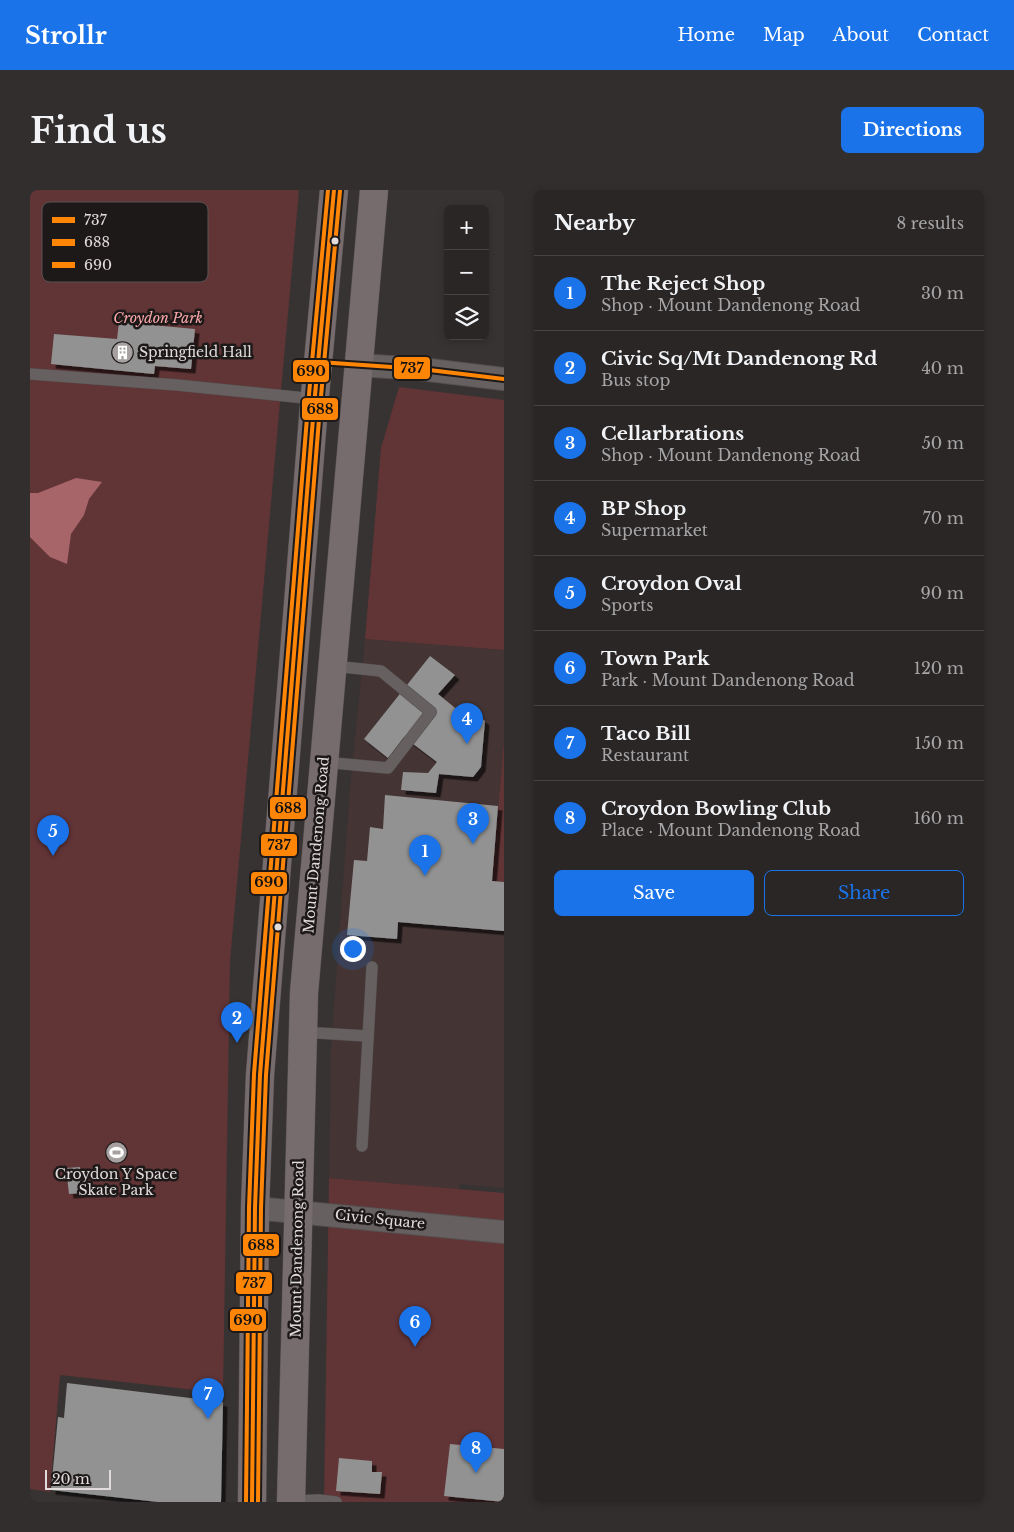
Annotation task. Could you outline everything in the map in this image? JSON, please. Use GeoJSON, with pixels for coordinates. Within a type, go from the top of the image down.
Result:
{"type":"FeatureCollection","features":[{"type":"Feature","properties":{"kind":"main road"},"geometry":{"type":"LineString","coordinates":[[252,1502],[255,1208],[266,977],[334,190]]}},
{"type":"Feature","properties":{"kind":"main road","name":"Mount Dandenong Road"},"geometry":{"type":"LineString","coordinates":[[291,1501],[302,1032],[331,666],[374,190]]}},
{"type":"Feature","properties":{"kind":"main road"},"geometry":{"type":"LineString","coordinates":[[319,362],[358,365]]}},
{"type":"Feature","properties":{"kind":"street"},"geometry":{"type":"LineString","coordinates":[[358,365],[421,369],[504,379]]}},
{"type":"Feature","properties":{"kind":"street","name":"Civic Square"},"geometry":{"type":"LineString","coordinates":[[255,1208],[504,1232]]}},
{"type":"Feature","properties":{"kind":"lane"},"geometry":{"type":"LineString","coordinates":[[30,374],[187,386],[315,399]]}},
{"type":"Feature","properties":{"kind":"lane"},"geometry":{"type":"LineString","coordinates":[[323,762],[388,768],[431,712],[381,670],[331,666]]}},
{"type":"Feature","properties":{"kind":"lane"},"geometry":{"type":"LineString","coordinates":[[362,1146],[372,968]]}},
{"type":"Feature","properties":{"kind":"lane"},"geometry":{"type":"LineString","coordinates":[[302,1032],[367,1036]]}},
{"type":"Feature","properties":{"kind":"lane"},"geometry":{"type":"LineString","coordinates":[[291,1501],[319,1500],[336,1502]]}},
{"type":"Feature","properties":{"kind":"shaded area"},"geometry":{"type":"Polygon","coordinates":[[[76,478],[102,482],[89,499],[84,515],[71,534],[67,564],[50,557],[30,537],[30,493],[38,493],[76,478]]]}},
{"type":"Feature","properties":{"kind":"shaded area"},"geometry":{"type":"Polygon","coordinates":[[[365,639],[504,650],[504,740],[492,881],[504,882],[504,1188],[460,1184],[459,1190],[329,1178],[331,1051],[350,788],[365,639]]]}},
{"type":"Feature","properties":{"kind":"green space","name":"Croydon Park"},"geometry":{"type":"Polygon","coordinates":[[[30,190],[299,190],[230,961],[223,1393],[60,1375],[50,1492],[30,1489],[30,190]]]}},
{"type":"Feature","properties":{"kind":"green space"},"geometry":{"type":"Polygon","coordinates":[[[399,387],[504,400],[504,650],[365,639],[381,448],[399,387]]]}},
{"type":"Feature","properties":{"kind":"green space"},"geometry":{"type":"Polygon","coordinates":[[[504,740],[504,882],[492,881],[504,740]]]}},
{"type":"Feature","properties":{"kind":"green space"},"geometry":{"type":"Polygon","coordinates":[[[329,1178],[504,1193],[504,1502],[324,1502],[329,1178]]]}},
{"type":"Feature","properties":{"kind":"building","name":"Springfield Hall"},"geometry":{"type":"Polygon","coordinates":[[[119,322],[195,329],[191,369],[155,366],[154,374],[51,364],[54,334],[117,339],[119,322]]]}},
{"type":"Feature","properties":{"kind":"building"},"geometry":{"type":"Polygon","coordinates":[[[430,656],[455,675],[438,694],[470,720],[476,714],[485,721],[481,767],[473,777],[439,774],[436,793],[401,790],[403,772],[428,773],[437,762],[404,737],[388,758],[364,739],[430,656]]]}},
{"type":"Feature","properties":{"kind":"building"},"geometry":{"type":"Polygon","coordinates":[[[385,795],[498,806],[492,881],[504,882],[504,931],[398,922],[397,939],[347,935],[354,860],[367,861],[370,827],[383,829],[385,795]]]}},
{"type":"Feature","properties":{"kind":"building"},"geometry":{"type":"Polygon","coordinates":[[[80,1167],[83,1193],[69,1194],[66,1168],[80,1167]]]}},
{"type":"Feature","properties":{"kind":"building"},"geometry":{"type":"Polygon","coordinates":[[[67,1383],[223,1402],[221,1502],[158,1502],[51,1490],[58,1417],[64,1418],[67,1383]]]}},
{"type":"Feature","properties":{"kind":"building"},"geometry":{"type":"Polygon","coordinates":[[[450,1444],[504,1449],[504,1502],[444,1496],[450,1444]]]}},
{"type":"Feature","properties":{"kind":"building"},"geometry":{"type":"Polygon","coordinates":[[[339,1458],[372,1461],[372,1472],[382,1472],[380,1494],[336,1491],[339,1458]]]}},
{"type":"Feature","properties":{"kind":"transit line","name":"690"},"geometry":{"type":"LineString","coordinates":[[246,1502],[249,1208],[254,1074],[308,405],[328,190]]}},
{"type":"Feature","properties":{"kind":"transit line","name":"737"},"geometry":{"type":"LineString","coordinates":[[252,1502],[255,1208],[260,1075],[314,406],[334,190]]}},
{"type":"Feature","properties":{"kind":"transit line","name":"688"},"geometry":{"type":"LineString","coordinates":[[258,1502],[261,1208],[266,1075],[320,407],[340,191]]}},
{"type":"Feature","properties":{"kind":"transit line","name":"737"},"geometry":{"type":"LineString","coordinates":[[319,362],[421,369],[504,379]]}},
{"type":"Feature","properties":{"kind":"place","name":"Springfield Hall"},"geometry":{"type":"Point","coordinates":[123,352]}},
{"type":"Feature","properties":{"kind":"place","name":"BP Shop"},"geometry":{"type":"Point","coordinates":[467,744]}},
{"type":"Feature","properties":{"kind":"place","name":"Cellarbrations"},"geometry":{"type":"Point","coordinates":[473,844]}},
{"type":"Feature","properties":{"kind":"place","name":"Croydon Oval"},"geometry":{"type":"Point","coordinates":[53,856]}},
{"type":"Feature","properties":{"kind":"place","name":"The Reject Shop"},"geometry":{"type":"Point","coordinates":[425,876]}},
{"type":"Feature","properties":{"kind":"place","name":"Civic Sq/Mt Dandenong Rd"},"geometry":{"type":"Point","coordinates":[237,1043]}},
{"type":"Feature","properties":{"kind":"place","name":"Croydon Y Space Skate Park"},"geometry":{"type":"Point","coordinates":[116,1152]}},
{"type":"Feature","properties":{"kind":"place","name":"Town Park"},"geometry":{"type":"Point","coordinates":[415,1347]}},
{"type":"Feature","properties":{"kind":"place","name":"Taco Bill"},"geometry":{"type":"Point","coordinates":[208,1419]}},
{"type":"Feature","properties":{"kind":"place","name":"Croydon Bowling Club"},"geometry":{"type":"Point","coordinates":[476,1473]}}]}
